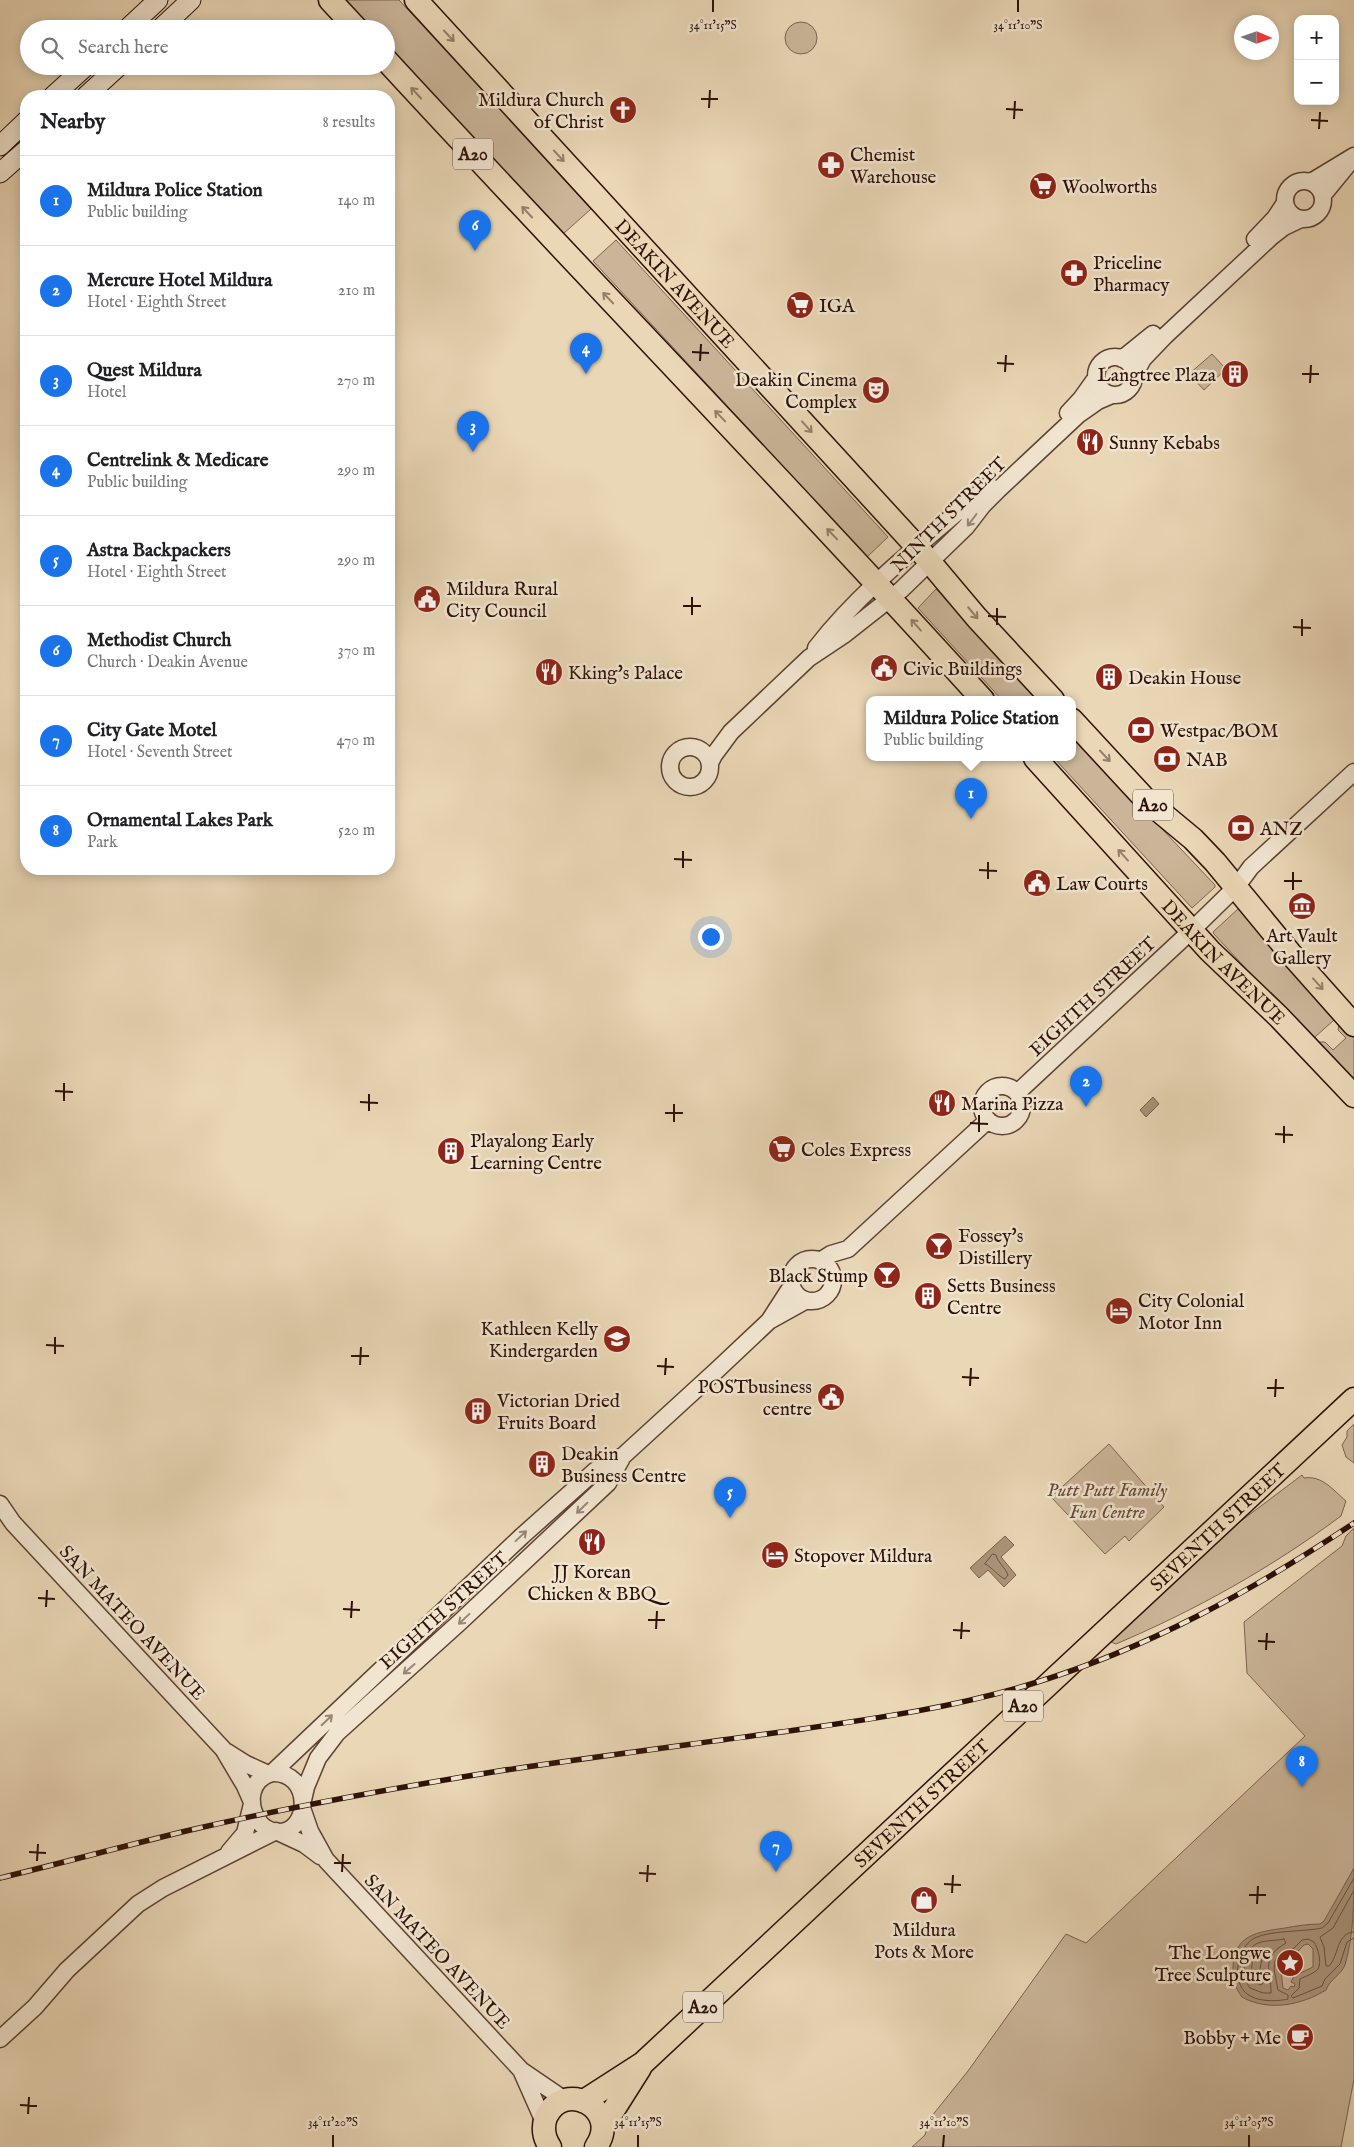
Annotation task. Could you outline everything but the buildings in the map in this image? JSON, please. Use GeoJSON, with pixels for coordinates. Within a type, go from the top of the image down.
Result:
{"type":"FeatureCollection","features":[{"type":"Feature","properties":{"kind":"highway"},"geometry":{"type":"LineString","coordinates":[[330,0],[349,20]]}},
{"type":"Feature","properties":{"kind":"highway","name":"DEAKIN AVENUE"},"geometry":{"type":"LineString","coordinates":[[416,0],[924,555],[977,618],[1050,696]]}},
{"type":"Feature","properties":{"kind":"highway","name":"A20"},"geometry":{"type":"LineString","coordinates":[[395,70],[884,591],[979,696]]}},
{"type":"Feature","properties":{"kind":"highway","name":"A20"},"geometry":{"type":"LineString","coordinates":[[1076,724],[1146,800],[1193,839],[1237,886],[1290,953],[1354,1025]]}},
{"type":"Feature","properties":{"kind":"highway","name":"DEAKIN AVENUE"},"geometry":{"type":"LineString","coordinates":[[1038,761],[1191,931],[1290,1028],[1354,1096]]}},
{"type":"Feature","properties":{"kind":"highway","name":"SEVENTH STREET"},"geometry":{"type":"LineString","coordinates":[[574,2100],[643,2063],[1354,1399]]}},
{"type":"Feature","properties":{"kind":"highway","name":"SEVENTH STREET"},"geometry":{"type":"LineString","coordinates":[[604,2138],[643,2063]]}},
{"type":"Feature","properties":{"kind":"highway","name":"A20"},"geometry":{"type":"LineString","coordinates":[[543,2137],[552,2108],[574,2100],[594,2107],[604,2138]]}},
{"type":"Feature","properties":{"kind":"main road"},"geometry":{"type":"LineString","coordinates":[[137,20],[158,0]]}},
{"type":"Feature","properties":{"kind":"main road"},"geometry":{"type":"LineString","coordinates":[[170,20],[191,0]]}},
{"type":"Feature","properties":{"kind":"main road"},"geometry":{"type":"LineString","coordinates":[[60,90],[76,75]]}},
{"type":"Feature","properties":{"kind":"main road"},"geometry":{"type":"LineString","coordinates":[[93,90],[109,75]]}},
{"type":"Feature","properties":{"kind":"main road"},"geometry":{"type":"LineString","coordinates":[[0,146],[20,127]]}},
{"type":"Feature","properties":{"kind":"main road"},"geometry":{"type":"LineString","coordinates":[[0,173],[20,155]]}},
{"type":"Feature","properties":{"kind":"street"},"geometry":{"type":"LineString","coordinates":[[1311,182],[1354,156],[1323,195]]}},
{"type":"Feature","properties":{"kind":"street"},"geometry":{"type":"LineString","coordinates":[[1134,377],[1130,366],[1122,359],[1113,357],[1102,362],[1098,367],[1096,378],[1101,389],[1112,395],[1126,391],[1134,377],[1143,359],[1271,237],[1284,227],[1301,219],[1312,218],[1317,215],[1324,204],[1323,195],[1317,185],[1311,182],[1302,181],[1291,186],[1285,196],[1285,203],[1290,214],[1301,219]]}},
{"type":"Feature","properties":{"kind":"street"},"geometry":{"type":"LineString","coordinates":[[1122,359],[1159,329],[1260,235],[1285,203]]}},
{"type":"Feature","properties":{"kind":"street","name":"NINTH STREET"},"geometry":{"type":"LineString","coordinates":[[710,763],[714,754],[731,732],[809,658],[845,634],[884,591],[924,555],[1071,410],[1096,378]]}},
{"type":"Feature","properties":{"kind":"street","name":"NINTH STREET"},"geometry":{"type":"LineString","coordinates":[[924,555],[966,527],[983,505],[1078,415],[1098,401],[1112,395]]}},
{"type":"Feature","properties":{"kind":"street","name":"NINTH STREET"},"geometry":{"type":"LineString","coordinates":[[689,746],[731,732]]}},
{"type":"Feature","properties":{"kind":"street"},"geometry":{"type":"LineString","coordinates":[[689,746],[706,754],[710,763],[710,772],[702,783],[690,787],[678,783],[671,774],[670,762],[678,751],[689,746]]}},
{"type":"Feature","properties":{"kind":"street","name":"EIGHTH STREET"},"geometry":{"type":"LineString","coordinates":[[1017,1093],[1191,931],[1237,886],[1251,867],[1354,772]]}},
{"type":"Feature","properties":{"kind":"street","name":"EIGHTH STREET"},"geometry":{"type":"LineString","coordinates":[[1237,886],[1258,874],[1354,785]]}},
{"type":"Feature","properties":{"kind":"street"},"geometry":{"type":"LineString","coordinates":[[1000,1086],[1012,1088],[1017,1093],[1022,1104],[1019,1116],[1011,1124],[999,1125],[988,1120],[984,1115],[982,1102],[989,1091],[1000,1086]]}},
{"type":"Feature","properties":{"kind":"street"},"geometry":{"type":"LineString","coordinates":[[820,1261],[831,1254],[848,1249],[988,1120]]}},
{"type":"Feature","properties":{"kind":"street"},"geometry":{"type":"LineString","coordinates":[[832,1274],[843,1265],[848,1249]]}},
{"type":"Feature","properties":{"kind":"street"},"geometry":{"type":"LineString","coordinates":[[810,1259],[820,1261],[830,1269],[833,1284],[828,1295],[817,1301],[804,1301],[794,1293],[791,1287],[792,1272],[799,1263],[810,1259]]}},
{"type":"Feature","properties":{"kind":"street","name":"EIGHTH STREET"},"geometry":{"type":"LineString","coordinates":[[769,1321],[791,1287]]}},
{"type":"Feature","properties":{"kind":"street","name":"EIGHTH STREET"},"geometry":{"type":"LineString","coordinates":[[270,1774],[467,1616],[608,1483],[622,1456],[769,1321],[804,1301]]}},
{"type":"Feature","properties":{"kind":"street","name":"SAN MATEO AVENUE"},"geometry":{"type":"LineString","coordinates":[[0,1504],[13,1523]]}},
{"type":"Feature","properties":{"kind":"street","name":"SAN MATEO AVENUE"},"geometry":{"type":"LineString","coordinates":[[0,1512],[13,1523],[223,1749],[245,1786],[252,1803]]}},
{"type":"Feature","properties":{"kind":"street","name":"EIGHTH STREET"},"geometry":{"type":"LineString","coordinates":[[302,1804],[308,1782],[322,1751],[337,1733],[347,1712]]}},
{"type":"Feature","properties":{"kind":"street","name":"SAN MATEO AVENUE"},"geometry":{"type":"LineString","coordinates":[[223,1749],[241,1761],[270,1774]]}},
{"type":"Feature","properties":{"kind":"street"},"geometry":{"type":"LineString","coordinates":[[222,1859],[245,1833],[254,1788],[262,1778],[270,1774],[284,1774],[291,1778],[300,1790],[302,1804],[294,1825],[286,1830],[277,1831],[266,1829],[261,1825],[252,1803]]}},
{"type":"Feature","properties":{"kind":"street","name":"SAN MATEO AVENUE"},"geometry":{"type":"LineString","coordinates":[[302,1804],[313,1837],[326,1860]]}},
{"type":"Feature","properties":{"kind":"street"},"geometry":{"type":"LineString","coordinates":[[0,2024],[32,1995],[66,1970],[138,1904],[163,1888],[277,1831]]}},
{"type":"Feature","properties":{"kind":"street","name":"SAN MATEO AVENUE"},"geometry":{"type":"LineString","coordinates":[[277,1831],[308,1846],[326,1860],[521,2070],[574,2100]]}},
{"type":"Feature","properties":{"kind":"street"},"geometry":{"type":"LineString","coordinates":[[0,2039],[35,2007],[66,1970]]}},
{"type":"Feature","properties":{"kind":"street","name":"SAN MATEO AVENUE"},"geometry":{"type":"LineString","coordinates":[[521,2070],[543,2137]]}},
{"type":"Feature","properties":{"kind":"green space"},"geometry":{"type":"Polygon","coordinates":[[[342,0],[399,0],[591,209],[563,234],[395,57],[395,20],[361,20],[342,0]]]}},
{"type":"Feature","properties":{"kind":"green space"},"geometry":{"type":"Polygon","coordinates":[[[801,22],[807,23],[812,27],[816,32],[816,44],[812,49],[807,53],[801,54],[795,53],[790,49],[786,44],[785,38],[786,32],[790,27],[795,23],[801,22]]]}},
{"type":"Feature","properties":{"kind":"green space"},"geometry":{"type":"Polygon","coordinates":[[[616,240],[888,537],[867,557],[593,261],[616,240]]]}},
{"type":"Feature","properties":{"kind":"green space"},"geometry":{"type":"Polygon","coordinates":[[[1212,354],[1226,369],[1204,390],[1189,374],[1212,354]]]}},
{"type":"Feature","properties":{"kind":"green space"},"geometry":{"type":"Polygon","coordinates":[[[936,589],[1037,696],[998,696],[918,608],[936,589]]]}},
{"type":"Feature","properties":{"kind":"green space"},"geometry":{"type":"Polygon","coordinates":[[[1076,738],[1215,885],[1192,908],[1057,761],[1076,761],[1076,738]]]}},
{"type":"Feature","properties":{"kind":"green space"},"geometry":{"type":"Polygon","coordinates":[[[1238,909],[1354,1034],[1354,1085],[1213,933],[1238,909]],[[1334,1020],[1315,1037],[1319,1042],[1325,1042],[1333,1050],[1346,1038],[1338,1030],[1339,1025],[1334,1020]]]}},
{"type":"Feature","properties":{"kind":"green space"},"geometry":{"type":"Polygon","coordinates":[[[1354,1424],[1354,1463],[1346,1457],[1342,1445],[1347,1437],[1347,1431],[1354,1424]]]}},
{"type":"Feature","properties":{"kind":"green space","name":"Putt Putt Family Fun Centre"},"geometry":{"type":"Polygon","coordinates":[[[1109,1444],[1164,1507],[1129,1541],[1125,1536],[1105,1554],[1051,1497],[1109,1444]]]}},
{"type":"Feature","properties":{"kind":"green space"},"geometry":{"type":"Polygon","coordinates":[[[1302,1475],[1304,1478],[1322,1481],[1346,1501],[1341,1516],[1288,1553],[1232,1587],[1146,1631],[1116,1644],[1111,1642],[1237,1524],[1302,1475]]]}},
{"type":"Feature","properties":{"kind":"green space"},"geometry":{"type":"Polygon","coordinates":[[[1354,1528],[1354,2079],[1341,2147],[912,2147],[925,2135],[931,2117],[968,2071],[1066,1934],[1086,1943],[1305,1736],[1247,1673],[1244,1622],[1342,1546],[1346,1536],[1354,1528]]]}},
{"type":"Feature","properties":{"kind":"water"},"geometry":{"type":"Polygon","coordinates":[[[1153,1097],[1159,1104],[1146,1117],[1140,1110],[1153,1097]]]}},
{"type":"Feature","properties":{"kind":"water"},"geometry":{"type":"Polygon","coordinates":[[[1005,1536],[1014,1545],[1001,1557],[1016,1575],[1004,1587],[988,1570],[979,1578],[970,1568],[1005,1536]]]}},
{"type":"Feature","properties":{"kind":"water"},"geometry":{"type":"Polygon","coordinates":[[[1354,1868],[1353,1917],[1348,1953],[1341,1972],[1326,1990],[1306,2000],[1285,2005],[1252,2002],[1242,1997],[1235,1983],[1233,1968],[1234,1957],[1243,1941],[1257,1933],[1302,1925],[1320,1924],[1324,1921],[1354,1868]],[[1308,1944],[1304,1945],[1295,1954],[1283,1958],[1280,1963],[1283,1988],[1288,1990],[1291,1986],[1294,1987],[1295,1984],[1291,1982],[1294,1976],[1313,1967],[1313,1949],[1308,1944]]]}},
{"type":"Feature","properties":{"kind":"railway"},"geometry":{"type":"LineString","coordinates":[[0,1878],[186,1831],[342,1798],[499,1771],[875,1718],[938,1707],[1000,1693],[1074,1670],[1158,1635],[1278,1572],[1354,1523]]}},
{"type":"Feature","properties":{"kind":"place","name":"Mildura Church of Christ"},"geometry":{"type":"Point","coordinates":[623,110]}},
{"type":"Feature","properties":{"kind":"place","name":"Chemist Warehouse"},"geometry":{"type":"Point","coordinates":[831,165]}},
{"type":"Feature","properties":{"kind":"place","name":"Woolworths"},"geometry":{"type":"Point","coordinates":[1043,186]}},
{"type":"Feature","properties":{"kind":"place","name":"Methodist Church"},"geometry":{"type":"Point","coordinates":[475,251]}},
{"type":"Feature","properties":{"kind":"place","name":"Priceline Pharmacy"},"geometry":{"type":"Point","coordinates":[1074,273]}},
{"type":"Feature","properties":{"kind":"place","name":"IGA"},"geometry":{"type":"Point","coordinates":[800,305]}},
{"type":"Feature","properties":{"kind":"place","name":"Centrelink & Medicare"},"geometry":{"type":"Point","coordinates":[586,374]}},
{"type":"Feature","properties":{"kind":"place","name":"Langtree Plaza"},"geometry":{"type":"Point","coordinates":[1235,374]}},
{"type":"Feature","properties":{"kind":"place","name":"Deakin Cinema Complex"},"geometry":{"type":"Point","coordinates":[876,390]}},
{"type":"Feature","properties":{"kind":"place","name":"Sunny Kebabs"},"geometry":{"type":"Point","coordinates":[1090,442]}},
{"type":"Feature","properties":{"kind":"place","name":"Quest Mildura"},"geometry":{"type":"Point","coordinates":[473,452]}},
{"type":"Feature","properties":{"kind":"place","name":"Mildura Rural City Council"},"geometry":{"type":"Point","coordinates":[427,599]}},
{"type":"Feature","properties":{"kind":"place","name":"Civic Buildings"},"geometry":{"type":"Point","coordinates":[884,668]}},
{"type":"Feature","properties":{"kind":"place","name":"Kking's Palace"},"geometry":{"type":"Point","coordinates":[549,672]}},
{"type":"Feature","properties":{"kind":"place","name":"Deakin House"},"geometry":{"type":"Point","coordinates":[1109,677]}},
{"type":"Feature","properties":{"kind":"place","name":"Westpac/BOM"},"geometry":{"type":"Point","coordinates":[1141,730]}},
{"type":"Feature","properties":{"kind":"place","name":"NAB"},"geometry":{"type":"Point","coordinates":[1167,759]}},
{"type":"Feature","properties":{"kind":"place","name":"Mildura Police Station"},"geometry":{"type":"Point","coordinates":[971,819]}},
{"type":"Feature","properties":{"kind":"place","name":"ANZ"},"geometry":{"type":"Point","coordinates":[1241,828]}},
{"type":"Feature","properties":{"kind":"place","name":"Law Courts"},"geometry":{"type":"Point","coordinates":[1037,883]}},
{"type":"Feature","properties":{"kind":"place","name":"Art Vault Gallery"},"geometry":{"type":"Point","coordinates":[1302,906]}},
{"type":"Feature","properties":{"kind":"place","name":"Marina Pizza"},"geometry":{"type":"Point","coordinates":[942,1103]}},
{"type":"Feature","properties":{"kind":"place","name":"Mercure Hotel Mildura"},"geometry":{"type":"Point","coordinates":[1086,1107]}},
{"type":"Feature","properties":{"kind":"place","name":"Coles Express"},"geometry":{"type":"Point","coordinates":[782,1149]}},
{"type":"Feature","properties":{"kind":"place","name":"Playalong Early Learning Centre"},"geometry":{"type":"Point","coordinates":[451,1151]}},
{"type":"Feature","properties":{"kind":"place","name":"Fossey's Distillery"},"geometry":{"type":"Point","coordinates":[939,1246]}},
{"type":"Feature","properties":{"kind":"place","name":"Black Stump"},"geometry":{"type":"Point","coordinates":[887,1275]}},
{"type":"Feature","properties":{"kind":"place","name":"Setts Business Centre"},"geometry":{"type":"Point","coordinates":[928,1296]}},
{"type":"Feature","properties":{"kind":"place","name":"City Colonial Motor Inn"},"geometry":{"type":"Point","coordinates":[1119,1311]}},
{"type":"Feature","properties":{"kind":"place","name":"Kathleen Kelly Kindergarden"},"geometry":{"type":"Point","coordinates":[617,1339]}},
{"type":"Feature","properties":{"kind":"place","name":"POSTbusiness centre"},"geometry":{"type":"Point","coordinates":[831,1397]}},
{"type":"Feature","properties":{"kind":"place","name":"Victorian Dried Fruits Board"},"geometry":{"type":"Point","coordinates":[478,1411]}},
{"type":"Feature","properties":{"kind":"place","name":"Deakin Business Centre"},"geometry":{"type":"Point","coordinates":[542,1464]}},
{"type":"Feature","properties":{"kind":"place","name":"Astra Backpackers"},"geometry":{"type":"Point","coordinates":[730,1518]}},
{"type":"Feature","properties":{"kind":"place","name":"JJ Korean Chicken & BBQ"},"geometry":{"type":"Point","coordinates":[592,1542]}},
{"type":"Feature","properties":{"kind":"place","name":"Stopover Mildura"},"geometry":{"type":"Point","coordinates":[775,1555]}},
{"type":"Feature","properties":{"kind":"place","name":"Ornamental Lakes Park"},"geometry":{"type":"Point","coordinates":[1302,1787]}},
{"type":"Feature","properties":{"kind":"place","name":"City Gate Motel"},"geometry":{"type":"Point","coordinates":[776,1872]}},
{"type":"Feature","properties":{"kind":"place","name":"Mildura Pots & More"},"geometry":{"type":"Point","coordinates":[924,1900]}},
{"type":"Feature","properties":{"kind":"place","name":"The Longwe Tree Sculpture"},"geometry":{"type":"Point","coordinates":[1290,1963]}},
{"type":"Feature","properties":{"kind":"place","name":"Bobby + Me"},"geometry":{"type":"Point","coordinates":[1300,2037]}}]}
